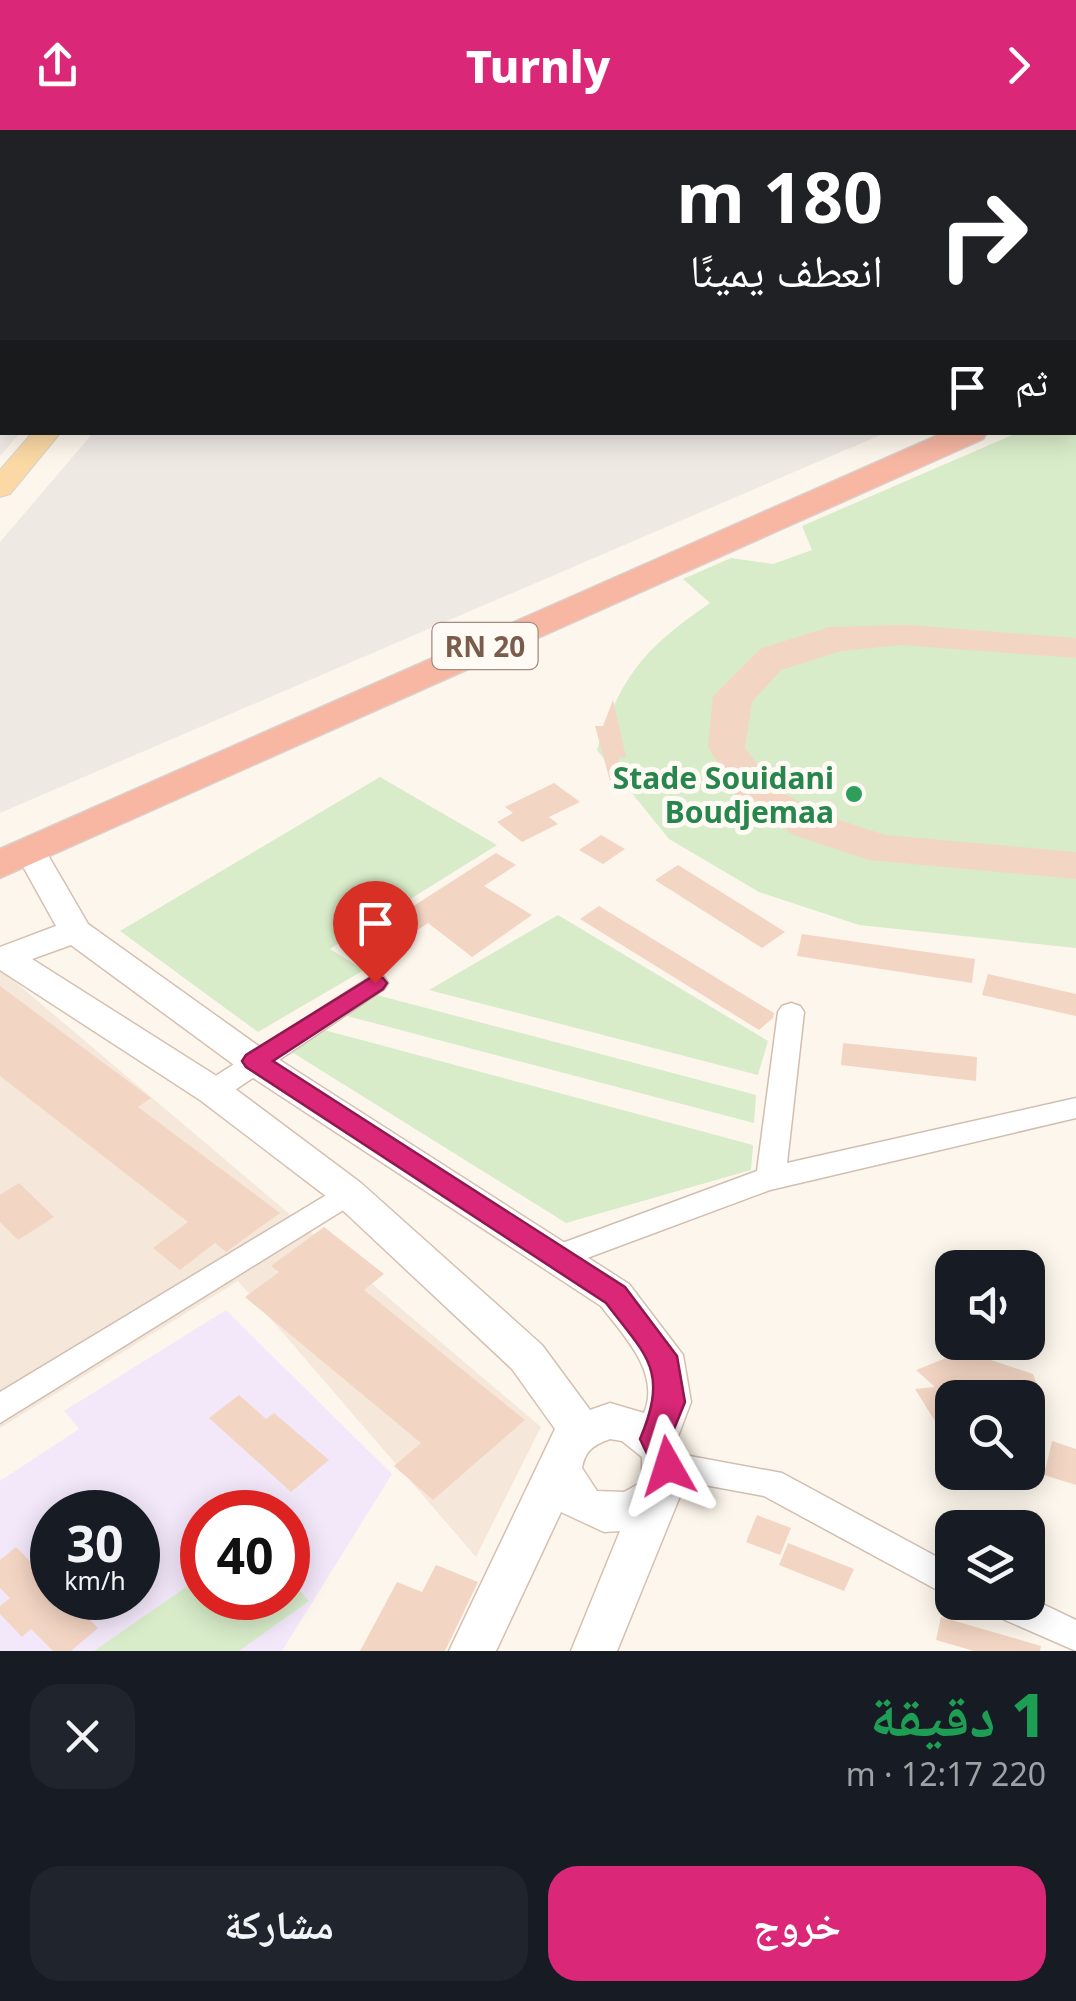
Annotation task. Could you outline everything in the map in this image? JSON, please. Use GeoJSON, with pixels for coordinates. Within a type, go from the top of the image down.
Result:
{"type":"FeatureCollection","features":[{"type":"Feature","properties":{"kind":"highway","name":"RN 20"},"geometry":{"type":"LineString","coordinates":[[10,850],[921,435]]}},
{"type":"Feature","properties":{"kind":"highway","name":"RN 20"},"geometry":{"type":"LineString","coordinates":[[10,850],[965,435]]}},
{"type":"Feature","properties":{"kind":"main road"},"geometry":{"type":"LineString","coordinates":[[0,488],[45,435]]}},
{"type":"Feature","properties":{"kind":"street"},"geometry":{"type":"LineString","coordinates":[[10,850],[75,932],[254,1061],[616,1295],[662,1356],[670,1402],[659,1468],[594,1651]]}},
{"type":"Feature","properties":{"kind":"street"},"geometry":{"type":"LineString","coordinates":[[2,960],[75,932]]}},
{"type":"Feature","properties":{"kind":"street"},"geometry":{"type":"LineString","coordinates":[[2,960],[213,1091],[348,1193],[527,1357],[580,1430]]}},
{"type":"Feature","properties":{"kind":"street"},"geometry":{"type":"LineString","coordinates":[[213,1091],[375,983]]}},
{"type":"Feature","properties":{"kind":"street"},"geometry":{"type":"LineString","coordinates":[[771,1178],[791,1012]]}},
{"type":"Feature","properties":{"kind":"street"},"geometry":{"type":"LineString","coordinates":[[560,1256],[771,1178],[1076,1108]]}},
{"type":"Feature","properties":{"kind":"street"},"geometry":{"type":"LineString","coordinates":[[0,1408],[348,1193]]}},
{"type":"Feature","properties":{"kind":"street"},"geometry":{"type":"LineString","coordinates":[[472,1651],[558,1471],[567,1442],[580,1430],[610,1421],[642,1429],[659,1468]]}},
{"type":"Feature","properties":{"kind":"street"},"geometry":{"type":"LineString","coordinates":[[558,1471],[571,1498],[600,1514],[634,1512],[659,1468]]}},
{"type":"Feature","properties":{"kind":"street"},"geometry":{"type":"LineString","coordinates":[[659,1468],[770,1483],[935,1573]]}},
{"type":"Feature","properties":{"kind":"street"},"geometry":{"type":"LineString","coordinates":[[1039,1620],[1076,1637]]}},
{"type":"Feature","properties":{"kind":"shaded area"},"geometry":{"type":"Polygon","coordinates":[[[0,435],[18,435],[0,456],[0,435]]]}},
{"type":"Feature","properties":{"kind":"shaded area"},"geometry":{"type":"Polygon","coordinates":[[[90,435],[880,435],[0,813],[0,542],[90,435]]]}},
{"type":"Feature","properties":{"kind":"shaded area"},"geometry":{"type":"Polygon","coordinates":[[[0,969],[541,1427],[476,1557],[238,1281],[0,1428],[0,969]]]}},
{"type":"Feature","properties":{"kind":"shaded area"},"geometry":{"type":"Polygon","coordinates":[[[226,1310],[392,1474],[310,1606],[310,1490],[180,1490],[180,1620],[301,1620],[282,1651],[0,1651],[0,1481],[79,1429],[64,1411],[226,1310]]]}},
{"type":"Feature","properties":{"kind":"green space","name":"Stade Souidani Boudjemaa"},"geometry":{"type":"Polygon","coordinates":[[[1012,435],[1076,435],[1076,948],[859,925],[759,892],[669,839],[597,750],[616,701],[638,665],[668,634],[710,603],[683,579],[731,558],[773,564],[812,550],[802,526],[1012,435]]]}},
{"type":"Feature","properties":{"kind":"green space"},"geometry":{"type":"Polygon","coordinates":[[[380,777],[497,845],[330,949],[364,970],[258,1032],[120,931],[380,777]]]}},
{"type":"Feature","properties":{"kind":"green space"},"geometry":{"type":"Polygon","coordinates":[[[558,915],[768,1041],[758,1075],[429,990],[558,915]]]}},
{"type":"Feature","properties":{"kind":"green space"},"geometry":{"type":"Polygon","coordinates":[[[373,994],[756,1095],[754,1123],[347,1016],[373,994]]]}},
{"type":"Feature","properties":{"kind":"green space"},"geometry":{"type":"Polygon","coordinates":[[[313,1027],[753,1145],[751,1170],[566,1223],[282,1046],[313,1027]]]}},
{"type":"Feature","properties":{"kind":"green space"},"geometry":{"type":"Polygon","coordinates":[[[180,1591],[180,1620],[282,1620],[239,1651],[94,1651],[139,1620],[160,1620],[160,1605],[180,1591]]]}},
{"type":"Feature","properties":{"kind":"building"},"geometry":{"type":"Polygon","coordinates":[[[907,625],[1076,638],[1076,658],[901,645],[841,651],[781,670],[752,702],[745,748],[775,788],[821,814],[885,835],[1076,852],[1076,879],[869,860],[794,835],[739,798],[708,747],[713,696],[760,649],[829,627],[907,625]]]}},
{"type":"Feature","properties":{"kind":"building"},"geometry":{"type":"Polygon","coordinates":[[[613,700],[626,757],[618,758],[627,778],[610,781],[595,726],[603,726],[613,700]]]}},
{"type":"Feature","properties":{"kind":"building"},"geometry":{"type":"Polygon","coordinates":[[[554,783],[580,802],[549,817],[558,824],[522,842],[497,822],[513,813],[505,807],[554,783]]]}},
{"type":"Feature","properties":{"kind":"building"},"geometry":{"type":"Polygon","coordinates":[[[601,835],[625,849],[603,864],[579,850],[601,835]]]}},
{"type":"Feature","properties":{"kind":"building"},"geometry":{"type":"Polygon","coordinates":[[[496,853],[516,865],[484,886],[532,915],[472,957],[428,923],[404,939],[384,925],[496,853]]]}},
{"type":"Feature","properties":{"kind":"building"},"geometry":{"type":"Polygon","coordinates":[[[678,865],[785,932],[762,948],[655,880],[678,865]]]}},
{"type":"Feature","properties":{"kind":"building"},"geometry":{"type":"Polygon","coordinates":[[[599,906],[774,1013],[773,1018],[759,1030],[580,919],[599,906]]]}},
{"type":"Feature","properties":{"kind":"building"},"geometry":{"type":"Polygon","coordinates":[[[802,934],[975,959],[972,983],[797,956],[802,934]]]}},
{"type":"Feature","properties":{"kind":"building"},"geometry":{"type":"Polygon","coordinates":[[[988,974],[1076,994],[1076,1016],[982,995],[988,974]]]}},
{"type":"Feature","properties":{"kind":"building"},"geometry":{"type":"Polygon","coordinates":[[[0,986],[151,1098],[138,1107],[280,1213],[226,1252],[215,1243],[180,1270],[153,1248],[188,1222],[0,1076],[0,986]]]}},
{"type":"Feature","properties":{"kind":"building"},"geometry":{"type":"Polygon","coordinates":[[[843,1043],[977,1057],[976,1081],[841,1065],[843,1043]]]}},
{"type":"Feature","properties":{"kind":"building"},"geometry":{"type":"Polygon","coordinates":[[[19,1183],[54,1217],[18,1240],[0,1222],[0,1195],[19,1183]]]}},
{"type":"Feature","properties":{"kind":"building"},"geometry":{"type":"Polygon","coordinates":[[[324,1227],[384,1274],[364,1290],[525,1420],[433,1500],[394,1466],[421,1443],[245,1297],[279,1272],[271,1266],[324,1227]]]}},
{"type":"Feature","properties":{"kind":"building"},"geometry":{"type":"Polygon","coordinates":[[[941,1360],[991,1360],[1033,1374],[1035,1380],[935,1380],[935,1387],[916,1370],[941,1360]]]}},
{"type":"Feature","properties":{"kind":"building"},"geometry":{"type":"Polygon","coordinates":[[[935,1387],[935,1421],[915,1389],[935,1387]]]}},
{"type":"Feature","properties":{"kind":"building"},"geometry":{"type":"Polygon","coordinates":[[[239,1395],[266,1419],[274,1413],[329,1460],[289,1490],[209,1418],[239,1395]]]}},
{"type":"Feature","properties":{"kind":"building"},"geometry":{"type":"Polygon","coordinates":[[[1052,1441],[1076,1449],[1076,1485],[1045,1475],[1052,1441]]]}},
{"type":"Feature","properties":{"kind":"building"},"geometry":{"type":"Polygon","coordinates":[[[757,1515],[791,1528],[780,1555],[746,1542],[757,1515]]]}},
{"type":"Feature","properties":{"kind":"building"},"geometry":{"type":"Polygon","coordinates":[[[788,1543],[854,1569],[844,1591],[779,1565],[788,1543]]]}},
{"type":"Feature","properties":{"kind":"building"},"geometry":{"type":"Polygon","coordinates":[[[16,1547],[30,1561],[30,1620],[90,1620],[98,1628],[71,1651],[53,1651],[31,1629],[22,1637],[0,1614],[0,1606],[10,1598],[0,1588],[0,1560],[16,1547]]]}},
{"type":"Feature","properties":{"kind":"building"},"geometry":{"type":"Polygon","coordinates":[[[436,1565],[478,1582],[445,1651],[360,1651],[397,1582],[422,1592],[436,1565]]]}},
{"type":"Feature","properties":{"kind":"building"},"geometry":{"type":"Polygon","coordinates":[[[940,1620],[951,1620],[1041,1646],[1040,1651],[974,1651],[936,1640],[940,1620]]]}},
{"type":"Feature","properties":{"kind":"place","name":"Stade Souidani Boudjemaa"},"geometry":{"type":"Point","coordinates":[854,794]}},
{"type":"Feature","properties":{"kind":"route"},"geometry":{"type":"LineString","coordinates":[[375,983],[254,1061],[616,1295],[662,1356],[670,1402],[655,1439],[668,1466]]}}]}
